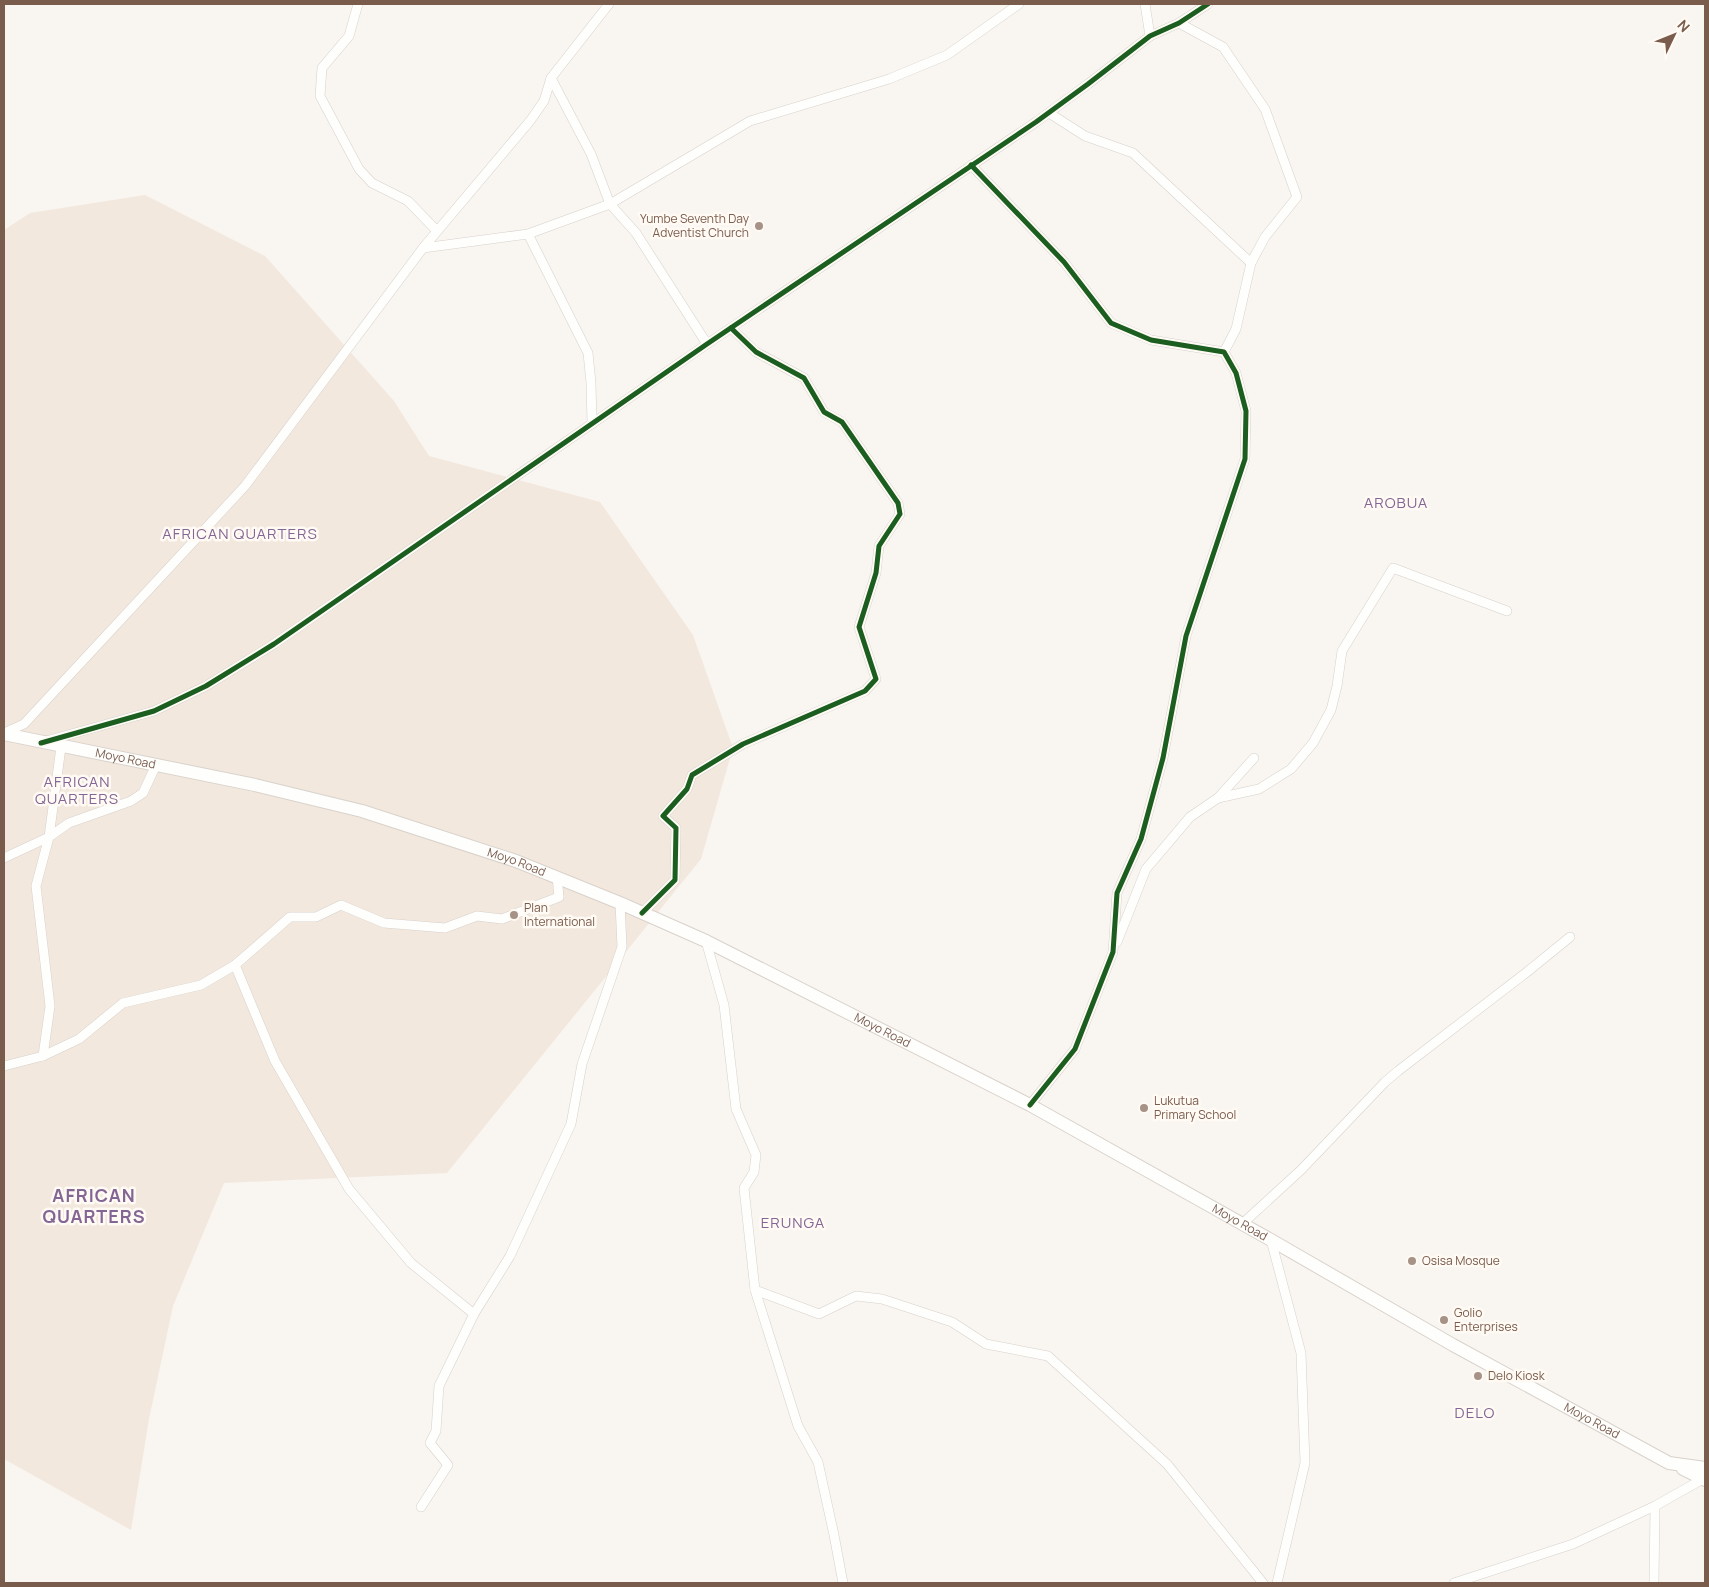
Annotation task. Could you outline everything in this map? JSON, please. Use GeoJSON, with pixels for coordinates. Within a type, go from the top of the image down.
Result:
{"type":"FeatureCollection","features":[{"type":"Feature","properties":{"kind":"main road","name":"Moyo Road"},"geometry":{"type":"LineString","coordinates":[[4,734],[255,785],[362,811],[516,861],[620,903],[706,941],[1030,1105],[1271,1240],[1453,1345],[1669,1463],[1705,1475]]}},
{"type":"Feature","properties":{"kind":"street"},"geometry":{"type":"LineString","coordinates":[[358,4],[349,36],[322,68],[320,96],[359,169],[372,183],[408,201],[437,231]]}},
{"type":"Feature","properties":{"kind":"street"},"geometry":{"type":"LineString","coordinates":[[4,734],[24,724],[244,486],[423,248],[530,121],[544,101],[551,78],[610,4]]}},
{"type":"Feature","properties":{"kind":"street"},"geometry":{"type":"LineString","coordinates":[[423,248],[528,234],[610,204],[750,121],[889,79],[947,55],[1019,4]]}},
{"type":"Feature","properties":{"kind":"street"},"geometry":{"type":"LineString","coordinates":[[1145,4],[1150,36]]}},
{"type":"Feature","properties":{"kind":"street"},"geometry":{"type":"LineString","coordinates":[[41,742],[154,712],[206,686],[274,644],[707,344],[1049,113],[1150,36],[1179,23],[1208,4]]}},
{"type":"Feature","properties":{"kind":"street"},"geometry":{"type":"LineString","coordinates":[[1179,23],[1223,47],[1265,108],[1297,198],[1265,237],[1251,263],[1236,329],[1224,352]]}},
{"type":"Feature","properties":{"kind":"street"},"geometry":{"type":"LineString","coordinates":[[551,78],[591,154],[610,204],[640,239],[707,344]]}},
{"type":"Feature","properties":{"kind":"street"},"geometry":{"type":"LineString","coordinates":[[1049,113],[1085,136],[1133,153],[1251,263]]}},
{"type":"Feature","properties":{"kind":"street"},"geometry":{"type":"LineString","coordinates":[[971,165],[1064,262],[1111,323],[1151,340],[1224,352]]}},
{"type":"Feature","properties":{"kind":"street"},"geometry":{"type":"LineString","coordinates":[[528,234],[588,354],[592,424]]}},
{"type":"Feature","properties":{"kind":"street"},"geometry":{"type":"LineString","coordinates":[[642,913],[675,880],[676,828],[662,816],[686,789],[692,775],[743,744],[865,691],[876,679],[859,626],[876,573],[879,546],[900,514],[898,503],[842,422],[824,412],[804,378],[756,352],[731,328]]}},
{"type":"Feature","properties":{"kind":"street"},"geometry":{"type":"LineString","coordinates":[[1113,952],[1118,893],[1141,839],[1160,767],[1186,636],[1245,459],[1246,410],[1236,373],[1224,352]]}},
{"type":"Feature","properties":{"kind":"street"},"geometry":{"type":"LineString","coordinates":[[1218,798],[1258,789],[1291,769],[1313,743],[1331,710],[1342,651],[1393,568],[1506,610]]}},
{"type":"Feature","properties":{"kind":"street"},"geometry":{"type":"LineString","coordinates":[[43,1056],[50,1006],[36,886],[49,837],[61,747]]}},
{"type":"Feature","properties":{"kind":"street"},"geometry":{"type":"LineString","coordinates":[[1030,1105],[1075,1049],[1146,869],[1190,817],[1218,798],[1254,758]]}},
{"type":"Feature","properties":{"kind":"street"},"geometry":{"type":"LineString","coordinates":[[4,858],[49,837],[69,823],[131,801],[143,793],[156,765]]}},
{"type":"Feature","properties":{"kind":"street"},"geometry":{"type":"LineString","coordinates":[[4,1066],[43,1056],[79,1039],[123,1003],[201,985],[235,966],[290,917],[316,917],[341,905],[384,923],[445,928],[477,916],[502,919],[559,897],[557,877]]}},
{"type":"Feature","properties":{"kind":"street"},"geometry":{"type":"LineString","coordinates":[[421,1507],[448,1465],[430,1443],[436,1432],[439,1386],[474,1314],[510,1256],[570,1124],[582,1064],[622,947],[620,903]]}},
{"type":"Feature","properties":{"kind":"street"},"geometry":{"type":"LineString","coordinates":[[1242,1224],[1301,1170],[1391,1077],[1570,937]]}},
{"type":"Feature","properties":{"kind":"street"},"geometry":{"type":"LineString","coordinates":[[706,941],[724,1005],[736,1109],[756,1155],[754,1172],[744,1188],[755,1290],[798,1426],[818,1462],[843,1583]]}},
{"type":"Feature","properties":{"kind":"street"},"geometry":{"type":"LineString","coordinates":[[235,966],[275,1061],[349,1189],[411,1263],[474,1314]]}},
{"type":"Feature","properties":{"kind":"street"},"geometry":{"type":"LineString","coordinates":[[1271,1240],[1301,1353],[1305,1463],[1276,1583]]}},
{"type":"Feature","properties":{"kind":"street"},"geometry":{"type":"LineString","coordinates":[[755,1290],[819,1314],[856,1296],[882,1299],[952,1322],[986,1344],[1048,1356],[1167,1464],[1263,1583]]}},
{"type":"Feature","properties":{"kind":"street"},"geometry":{"type":"LineString","coordinates":[[1454,1583],[1573,1544],[1655,1506],[1705,1475]]}},
{"type":"Feature","properties":{"kind":"street"},"geometry":{"type":"LineString","coordinates":[[1654,1583],[1655,1506]]}},
{"type":"Feature","properties":{"kind":"shaded area"},"geometry":{"type":"Polygon","coordinates":[[[145,195],[265,256],[394,401],[429,456],[600,502],[693,635],[733,748],[701,859],[447,1173],[224,1183],[173,1306],[149,1419],[131,1530],[4,1459],[4,230],[30,213],[145,195]]]}},
{"type":"Feature","properties":{"kind":"cycle path"},"geometry":{"type":"LineString","coordinates":[[41,743],[154,711],[206,686],[274,644],[707,344],[1036,122],[1150,36],[1179,23],[1208,4]]}},
{"type":"Feature","properties":{"kind":"cycle path"},"geometry":{"type":"LineString","coordinates":[[971,165],[1064,262],[1111,323],[1151,340],[1224,352],[1236,373],[1246,411],[1245,459],[1186,636],[1163,758],[1141,839],[1117,893],[1113,952],[1075,1049],[1030,1105]]}},
{"type":"Feature","properties":{"kind":"cycle path"},"geometry":{"type":"LineString","coordinates":[[642,913],[675,880],[676,828],[663,816],[687,789],[692,775],[743,744],[865,691],[876,679],[859,627],[876,573],[879,546],[900,514],[898,503],[842,422],[824,412],[804,378],[756,352],[731,328]]}},
{"type":"Feature","properties":{"kind":"place","name":"Yumbe Seventh Day Adventist Church"},"geometry":{"type":"Point","coordinates":[759,226]}},
{"type":"Feature","properties":{"kind":"place","name":"Plan International"},"geometry":{"type":"Point","coordinates":[514,915]}},
{"type":"Feature","properties":{"kind":"place","name":"Lukutua Primary School"},"geometry":{"type":"Point","coordinates":[1144,1108]}},
{"type":"Feature","properties":{"kind":"place","name":"Osisa Mosque"},"geometry":{"type":"Point","coordinates":[1412,1261]}},
{"type":"Feature","properties":{"kind":"place","name":"Golio Enterprises"},"geometry":{"type":"Point","coordinates":[1444,1320]}},
{"type":"Feature","properties":{"kind":"place","name":"Delo Kiosk"},"geometry":{"type":"Point","coordinates":[1478,1376]}},
{"type":"Feature","properties":{"kind":"district","name":"AROBUA"},"geometry":{"type":"Point","coordinates":[1396,503]}},
{"type":"Feature","properties":{"kind":"district","name":"AFRICAN QUARTERS"},"geometry":{"type":"Point","coordinates":[240,534]}},
{"type":"Feature","properties":{"kind":"district","name":"AFRICAN QUARTERS"},"geometry":{"type":"Point","coordinates":[77,790]}},
{"type":"Feature","properties":{"kind":"district","name":"AFRICAN QUARTERS"},"geometry":{"type":"Point","coordinates":[94,1206]}},
{"type":"Feature","properties":{"kind":"district","name":"ERUNGA"},"geometry":{"type":"Point","coordinates":[793,1223]}},
{"type":"Feature","properties":{"kind":"district","name":"DELO"},"geometry":{"type":"Point","coordinates":[1475,1413]}}]}
